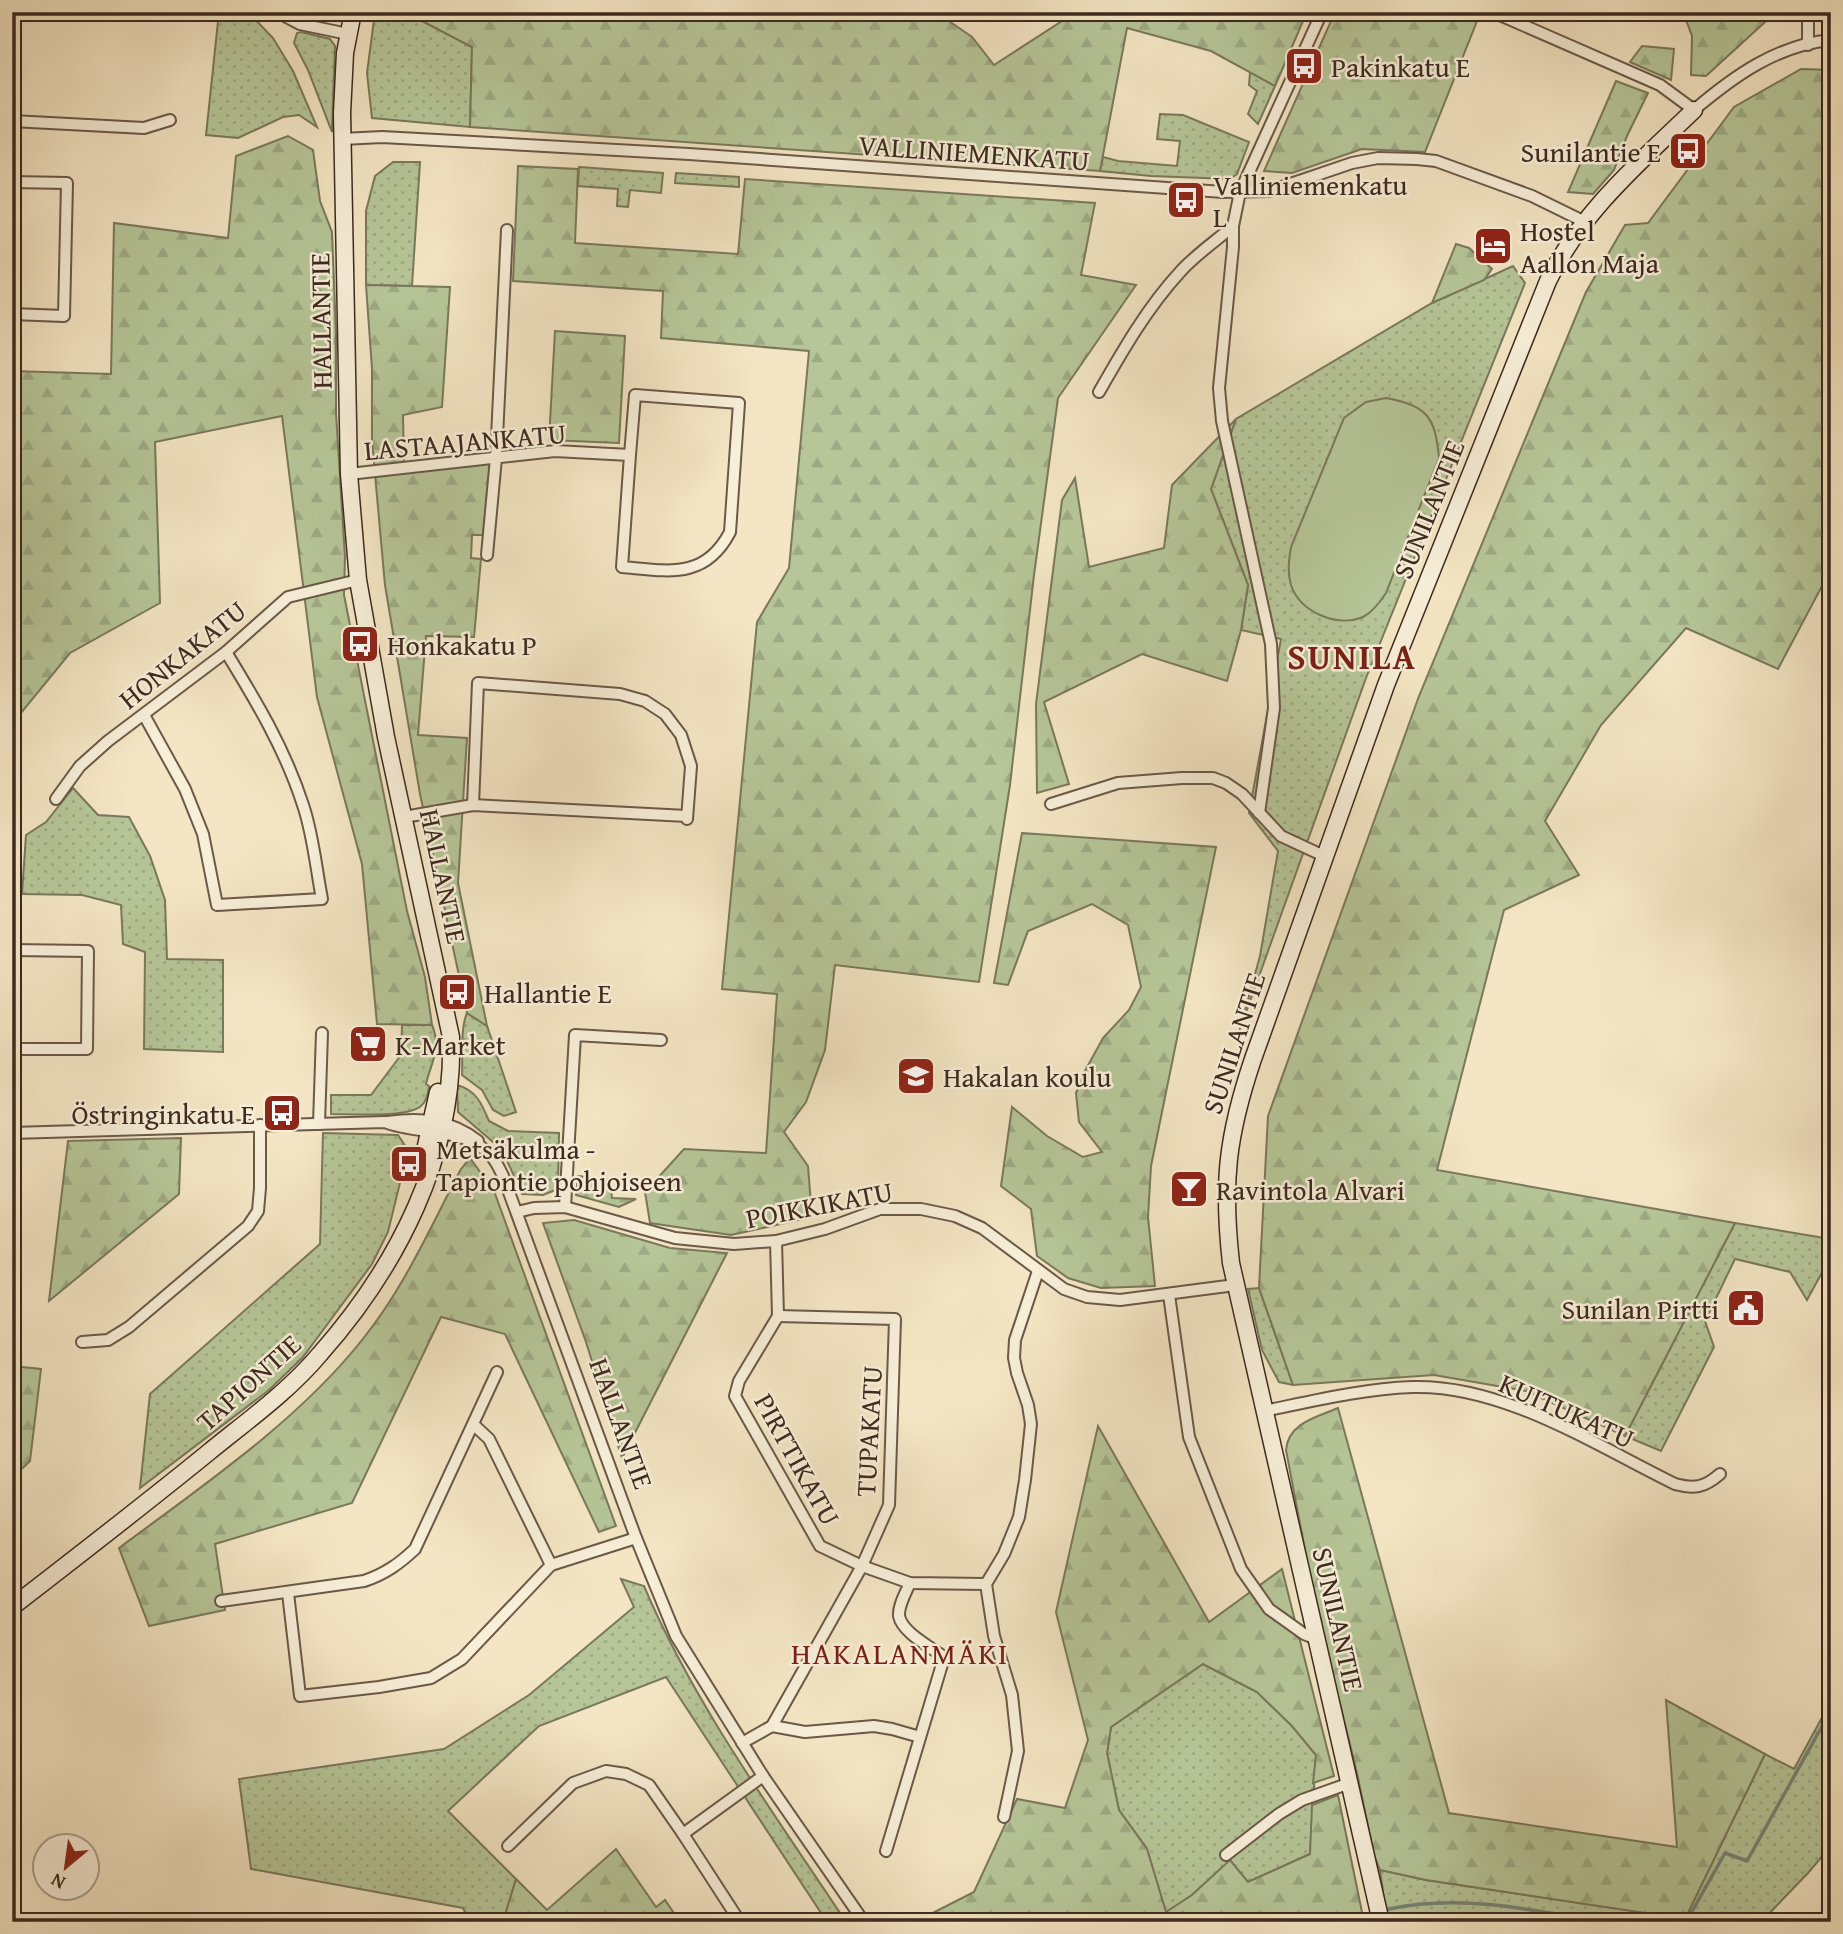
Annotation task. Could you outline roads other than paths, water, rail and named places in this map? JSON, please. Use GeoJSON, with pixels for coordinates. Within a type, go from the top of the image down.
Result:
{"type":"FeatureCollection","features":[{"type":"Feature","properties":{"kind":"street"},"geometry":{"type":"LineString","coordinates":[[277,12],[300,24],[348,34]]}},
{"type":"Feature","properties":{"kind":"street","name":"HALLANTIE"},"geometry":{"type":"LineString","coordinates":[[353,12],[344,72],[342,139],[349,474],[358,580],[386,737],[445,1006],[444,1051],[436,1128]]}},
{"type":"Feature","properties":{"kind":"street"},"geometry":{"type":"LineString","coordinates":[[1259,813],[1274,708],[1271,644],[1229,457],[1219,388],[1233,226],[1240,192],[1322,12]]}},
{"type":"Feature","properties":{"kind":"street"},"geometry":{"type":"LineString","coordinates":[[1493,12],[1660,85],[1694,110],[1747,68],[1784,52],[1831,40]]}},
{"type":"Feature","properties":{"kind":"street"},"geometry":{"type":"LineString","coordinates":[[1808,12],[1808,45]]}},
{"type":"Feature","properties":{"kind":"street","name":"SUNILANTIE"},"geometry":{"type":"LineString","coordinates":[[1381,1922],[1235,1285],[1226,1222],[1225,1189],[1233,1125],[1253,1059],[1386,685],[1556,265],[1585,222],[1610,192],[1694,110]]}},
{"type":"Feature","properties":{"kind":"street"},"geometry":{"type":"LineString","coordinates":[[12,121],[144,128],[170,120]]}},
{"type":"Feature","properties":{"kind":"street","name":"VALLINIEMENKATU"},"geometry":{"type":"LineString","coordinates":[[342,139],[382,137],[689,155],[1240,192],[1270,191],[1352,163],[1378,158],[1417,159],[1436,161],[1532,196],[1585,222]]}},
{"type":"Feature","properties":{"kind":"street"},"geometry":{"type":"LineString","coordinates":[[12,182],[67,183],[64,316],[12,314]]}},
{"type":"Feature","properties":{"kind":"street"},"geometry":{"type":"LineString","coordinates":[[1099,392],[1133,333],[1157,299],[1182,269],[1233,226]]}},
{"type":"Feature","properties":{"kind":"street"},"geometry":{"type":"LineString","coordinates":[[487,555],[496,458],[507,230]]}},
{"type":"Feature","properties":{"kind":"street"},"geometry":{"type":"LineString","coordinates":[[635,395],[739,403],[730,532],[720,551],[699,565],[675,572],[622,567],[630,456],[635,395]]}},
{"type":"Feature","properties":{"kind":"street","name":"LASTAAJANKATU"},"geometry":{"type":"LineString","coordinates":[[349,474],[555,451],[630,456]]}},
{"type":"Feature","properties":{"kind":"street","name":"HONKAKATU"},"geometry":{"type":"LineString","coordinates":[[56,799],[80,766],[108,741],[226,652],[288,597],[358,580]]}},
{"type":"Feature","properties":{"kind":"street"},"geometry":{"type":"LineString","coordinates":[[144,715],[185,789],[203,834],[217,905],[321,900],[304,808],[289,766],[271,727],[226,652]]}},
{"type":"Feature","properties":{"kind":"street"},"geometry":{"type":"LineString","coordinates":[[404,817],[473,805],[687,818],[691,766],[681,735],[665,714],[645,701],[620,694],[478,683],[473,805]]}},
{"type":"Feature","properties":{"kind":"street"},"geometry":{"type":"LineString","coordinates":[[1051,804],[1118,783],[1213,778],[1226,783],[1241,794],[1281,836],[1325,856]]}},
{"type":"Feature","properties":{"kind":"street"},"geometry":{"type":"LineString","coordinates":[[12,950],[88,951],[87,1049],[12,1049]]}},
{"type":"Feature","properties":{"kind":"street"},"geometry":{"type":"LineString","coordinates":[[319,1124],[322,1033]]}},
{"type":"Feature","properties":{"kind":"street"},"geometry":{"type":"LineString","coordinates":[[565,1207],[575,1035],[661,1040]]}},
{"type":"Feature","properties":{"kind":"street","name":"HALLANTIE"},"geometry":{"type":"LineString","coordinates":[[12,1133],[385,1122],[436,1128],[479,1146],[492,1156],[517,1212],[636,1538],[676,1636],[763,1776],[864,1922]]}},
{"type":"Feature","properties":{"kind":"street"},"geometry":{"type":"LineString","coordinates":[[82,1342],[108,1340],[130,1327],[248,1226],[258,1211],[260,1125]]}},
{"type":"Feature","properties":{"kind":"street","name":"TAPIONTIE"},"geometry":{"type":"LineString","coordinates":[[12,1607],[148,1502],[290,1385],[345,1325],[395,1248],[436,1128]]}},
{"type":"Feature","properties":{"kind":"street","name":"POIKKIKATU"},"geometry":{"type":"LineString","coordinates":[[517,1212],[534,1208],[565,1207],[675,1238],[734,1244],[776,1241],[825,1229],[880,1209],[921,1209],[955,1216],[982,1228],[1064,1289],[1087,1297],[1120,1300],[1235,1285]]}},
{"type":"Feature","properties":{"kind":"street"},"geometry":{"type":"LineString","coordinates":[[776,1241],[778,1316]]}},
{"type":"Feature","properties":{"kind":"street"},"geometry":{"type":"LineString","coordinates":[[1003,1817],[1018,1751],[1012,1695],[994,1636],[986,1584],[1004,1554],[1018,1517],[1025,1480],[1031,1424],[1028,1405],[1015,1366],[1015,1340],[1038,1271]]}},
{"type":"Feature","properties":{"kind":"street"},"geometry":{"type":"LineString","coordinates":[[1169,1295],[1189,1437],[1241,1569],[1269,1609],[1304,1634],[1317,1639]]}},
{"type":"Feature","properties":{"kind":"street","name":"TUPAKATU"},"geometry":{"type":"LineString","coordinates":[[772,1726],[862,1566],[889,1505],[895,1319],[778,1316]]}},
{"type":"Feature","properties":{"kind":"street","name":"PIRTTIKATU"},"geometry":{"type":"LineString","coordinates":[[778,1316],[739,1381],[735,1396],[820,1546],[862,1566],[910,1583],[986,1584]]}},
{"type":"Feature","properties":{"kind":"street"},"geometry":{"type":"LineString","coordinates":[[221,1601],[364,1581],[397,1566],[415,1549],[497,1372]]}},
{"type":"Feature","properties":{"kind":"street","name":"KUITUKATU"},"geometry":{"type":"LineString","coordinates":[[1264,1411],[1358,1392],[1413,1387],[1451,1390],[1493,1399],[1538,1416],[1675,1484],[1702,1488],[1720,1474]]}},
{"type":"Feature","properties":{"kind":"street"},"geometry":{"type":"LineString","coordinates":[[474,1425],[489,1438],[551,1565]]}},
{"type":"Feature","properties":{"kind":"street"},"geometry":{"type":"LineString","coordinates":[[288,1593],[300,1696],[379,1687],[431,1678],[462,1659],[551,1565],[636,1538]]}},
{"type":"Feature","properties":{"kind":"street"},"geometry":{"type":"LineString","coordinates":[[886,1851],[943,1661],[941,1655],[907,1629],[899,1617],[900,1607],[910,1583]]}},
{"type":"Feature","properties":{"kind":"street"},"geometry":{"type":"LineString","coordinates":[[742,1743],[772,1726],[805,1732],[874,1726],[920,1737]]}},
{"type":"Feature","properties":{"kind":"street"},"geometry":{"type":"LineString","coordinates":[[508,1846],[573,1783],[606,1771],[626,1774],[649,1785],[740,1922]]}},
{"type":"Feature","properties":{"kind":"street"},"geometry":{"type":"LineString","coordinates":[[683,1834],[763,1776]]}},
{"type":"Feature","properties":{"kind":"street"},"geometry":{"type":"LineString","coordinates":[[1226,1855],[1279,1814],[1302,1800],[1350,1783]]}},
{"type":"Feature","properties":{"kind":"waterway"},"geometry":{"type":"LineString","coordinates":[[1686,1922],[1725,1853],[1747,1861],[1831,1710]]}},
{"type":"Feature","properties":{"kind":"waterway"},"geometry":{"type":"LineString","coordinates":[[1389,1909],[1468,1903],[1521,1908],[1599,1922]]}},
{"type":"Feature","properties":{"kind":"waterway"},"geometry":{"type":"LineString","coordinates":[[1323,1922],[1363,1914]]}},
{"type":"Feature","properties":{"kind":"place","name":"Pakinkatu E"},"geometry":{"type":"Point","coordinates":[1304,66]}},
{"type":"Feature","properties":{"kind":"place","name":"Sunilantie E"},"geometry":{"type":"Point","coordinates":[1688,151]}},
{"type":"Feature","properties":{"kind":"place","name":"Valliniemenkatu L"},"geometry":{"type":"Point","coordinates":[1186,200]}},
{"type":"Feature","properties":{"kind":"place","name":"Hostel Aallon Maja"},"geometry":{"type":"Point","coordinates":[1493,246]}},
{"type":"Feature","properties":{"kind":"place","name":"Honkakatu P"},"geometry":{"type":"Point","coordinates":[360,644]}},
{"type":"Feature","properties":{"kind":"place","name":"Hallantie E"},"geometry":{"type":"Point","coordinates":[457,992]}},
{"type":"Feature","properties":{"kind":"place","name":"K-Market"},"geometry":{"type":"Point","coordinates":[368,1044]}},
{"type":"Feature","properties":{"kind":"place","name":"Hakalan koulu"},"geometry":{"type":"Point","coordinates":[916,1076]}},
{"type":"Feature","properties":{"kind":"place","name":"Östringinkatu E"},"geometry":{"type":"Point","coordinates":[282,1113]}},
{"type":"Feature","properties":{"kind":"place","name":"Metsäkulma - Tapiontie pohjoiseen"},"geometry":{"type":"Point","coordinates":[409,1164]}},
{"type":"Feature","properties":{"kind":"place","name":"Ravintola Alvari"},"geometry":{"type":"Point","coordinates":[1189,1189]}},
{"type":"Feature","properties":{"kind":"place","name":"Sunilan Pirtti"},"geometry":{"type":"Point","coordinates":[1746,1308]}},
{"type":"Feature","properties":{"kind":"district","name":"SUNILA"},"geometry":{"type":"Point","coordinates":[1352,656]}},
{"type":"Feature","properties":{"kind":"district","name":"HAKALANMÄKI"},"geometry":{"type":"Point","coordinates":[900,1653]}}]}
